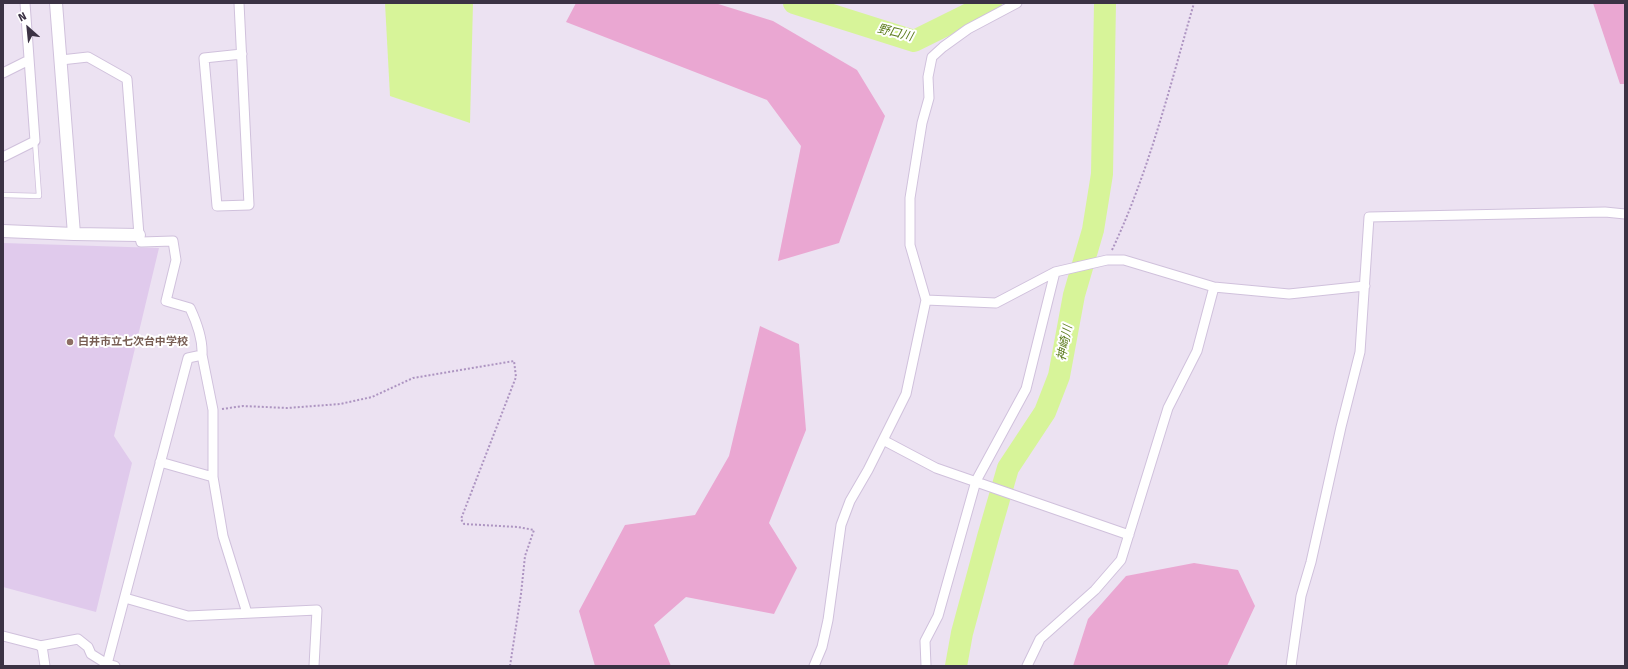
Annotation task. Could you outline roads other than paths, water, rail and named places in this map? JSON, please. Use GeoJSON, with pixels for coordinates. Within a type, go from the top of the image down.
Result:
{"type":"FeatureCollection","features":[{"type":"Feature","properties":{"kind":"street"},"geometry":{"type":"LineString","coordinates":[[3,157],[35,141],[25,3]]}},
{"type":"Feature","properties":{"kind":"street"},"geometry":{"type":"LineString","coordinates":[[56,3],[74,234]]}},
{"type":"Feature","properties":{"kind":"street"},"geometry":{"type":"LineString","coordinates":[[239,3],[242,54],[249,205],[217,206],[204,58],[242,54]]}},
{"type":"Feature","properties":{"kind":"street"},"geometry":{"type":"LineString","coordinates":[[814,666],[822,647],[828,620],[841,525],[850,501],[906,394],[926,300],[910,245],[910,206],[922,123],[929,98],[928,77],[932,57],[968,29],[1017,3]]}},
{"type":"Feature","properties":{"kind":"street"},"geometry":{"type":"LineString","coordinates":[[61,60],[88,57],[127,79],[139,235],[141,242],[173,241],[176,260],[166,301],[190,308],[197,323],[203,346],[202,355],[213,410],[213,477],[223,536],[247,613]]}},
{"type":"Feature","properties":{"kind":"street"},"geometry":{"type":"LineString","coordinates":[[3,73],[29,60]]}},
{"type":"Feature","properties":{"kind":"street"},"geometry":{"type":"LineString","coordinates":[[1291,666],[1301,596],[1311,562],[1360,352],[1369,217],[1605,212],[1625,214]]}},
{"type":"Feature","properties":{"kind":"street"},"geometry":{"type":"LineString","coordinates":[[3,231],[139,235]]}},
{"type":"Feature","properties":{"kind":"street"},"geometry":{"type":"LineString","coordinates":[[926,300],[996,302],[1055,272],[1107,260],[1124,260],[1214,287],[1289,294],[1365,286]]}},
{"type":"Feature","properties":{"kind":"street"},"geometry":{"type":"LineString","coordinates":[[926,666],[925,641],[938,616],[976,481],[1026,389],[1055,272]]}},
{"type":"Feature","properties":{"kind":"street"},"geometry":{"type":"LineString","coordinates":[[1027,666],[1040,639],[1095,590],[1121,560],[1168,408],[1197,352],[1214,287]]}},
{"type":"Feature","properties":{"kind":"street"},"geometry":{"type":"LineString","coordinates":[[3,636],[40,646],[78,639],[88,647],[91,654],[111,665],[125,598],[188,358],[202,355]]}},
{"type":"Feature","properties":{"kind":"street"},"geometry":{"type":"LineString","coordinates":[[883,440],[936,468],[1129,535]]}},
{"type":"Feature","properties":{"kind":"street"},"geometry":{"type":"LineString","coordinates":[[160,462],[213,477]]}},
{"type":"Feature","properties":{"kind":"street"},"geometry":{"type":"LineString","coordinates":[[125,598],[188,616],[317,610],[314,666]]}},
{"type":"Feature","properties":{"kind":"street"},"geometry":{"type":"LineString","coordinates":[[40,646],[42,646],[45,666]]}},
{"type":"Feature","properties":{"kind":"lane"},"geometry":{"type":"LineString","coordinates":[[3,195],[39,196],[35,141]]}},
{"type":"Feature","properties":{"kind":"waterway","name":"野口川"},"geometry":{"type":"LineString","coordinates":[[794,3],[914,41],[991,3]]}},
{"type":"Feature","properties":{"kind":"waterway","name":"神崎川"},"geometry":{"type":"LineString","coordinates":[[956,666],[962,633],[1008,468],[1045,412],[1059,376],[1074,295],[1093,230],[1102,174],[1105,3]]}},
{"type":"Feature","properties":{"kind":"place","name":"白井市立七次台中学校"},"geometry":{"type":"Point","coordinates":[70,342]}}]}
